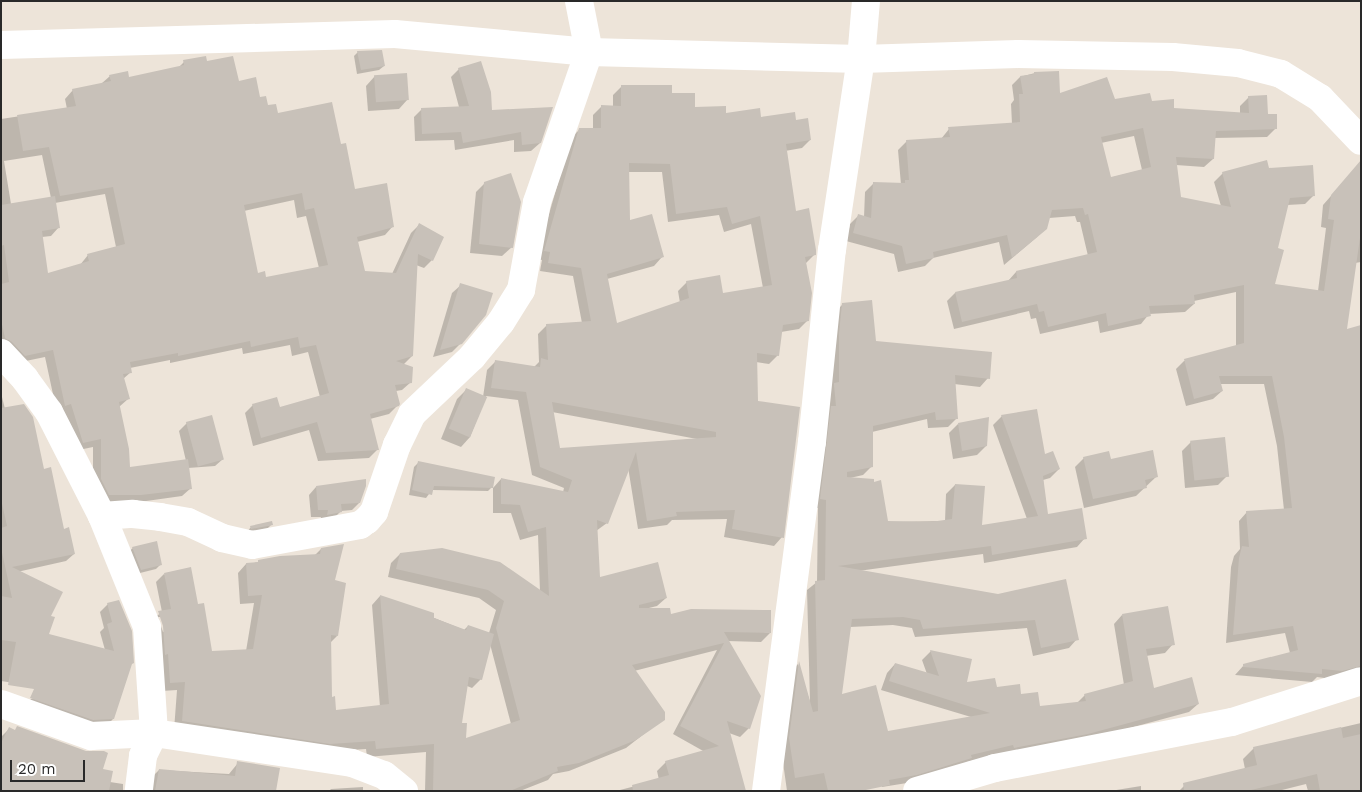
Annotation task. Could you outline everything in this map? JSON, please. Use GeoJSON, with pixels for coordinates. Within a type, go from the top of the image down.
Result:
{"type":"FeatureCollection","features":[{"type":"Feature","properties":{"kind":"street"},"geometry":{"type":"LineString","coordinates":[[102,516],[133,514],[160,516],[188,522],[222,538],[252,545],[352,527],[367,520],[374,512],[397,445],[412,414],[472,357],[502,322],[521,290],[537,202],[589,52],[579,1]]}},
{"type":"Feature","properties":{"kind":"street"},"geometry":{"type":"LineString","coordinates":[[766,791],[812,442],[832,250],[861,59],[866,1]]}},
{"type":"Feature","properties":{"kind":"street"},"geometry":{"type":"LineString","coordinates":[[1,45],[395,34],[589,52],[861,59],[1018,54],[1173,57],[1238,63],[1281,74],[1320,98],[1361,141]]}},
{"type":"Feature","properties":{"kind":"street"},"geometry":{"type":"LineString","coordinates":[[1,353],[25,379],[49,412],[102,516],[147,627],[154,732],[143,756],[139,791]]}},
{"type":"Feature","properties":{"kind":"street"},"geometry":{"type":"LineString","coordinates":[[917,791],[995,779],[1232,722],[1361,681]]}},
{"type":"Feature","properties":{"kind":"street"},"geometry":{"type":"LineString","coordinates":[[1,704],[91,736],[154,732],[352,763],[384,775],[404,791]]}},
{"type":"Feature","properties":{"kind":"building"},"geometry":{"type":"Polygon","coordinates":[[[382,50],[385,66],[361,70],[357,51],[382,50]]]}},
{"type":"Feature","properties":{"kind":"building"},"geometry":{"type":"Polygon","coordinates":[[[206,56],[207,61],[233,56],[239,81],[256,77],[260,97],[266,96],[268,105],[276,104],[278,113],[332,102],[341,144],[346,143],[355,189],[387,183],[394,227],[357,237],[365,271],[396,273],[419,223],[444,237],[433,261],[418,254],[413,356],[396,361],[413,367],[412,383],[395,385],[399,406],[370,414],[379,450],[326,453],[317,422],[261,438],[252,404],[277,397],[280,407],[329,393],[316,345],[300,348],[298,337],[251,347],[250,341],[178,356],[178,353],[130,362],[132,373],[123,374],[130,399],[119,402],[129,449],[130,467],[188,459],[192,489],[141,495],[109,495],[101,479],[101,439],[83,443],[71,404],[65,406],[53,350],[25,356],[12,342],[5,338],[1,320],[1,284],[9,282],[4,245],[1,246],[1,205],[55,196],[60,228],[42,231],[48,273],[89,261],[87,254],[125,244],[113,187],[60,196],[49,147],[23,151],[17,115],[76,106],[72,89],[111,81],[109,75],[128,71],[129,77],[184,65],[183,60],[206,56]],[[302,193],[244,205],[258,273],[265,271],[266,277],[328,265],[314,208],[305,210],[302,193]]]}},
{"type":"Feature","properties":{"kind":"building"},"geometry":{"type":"Polygon","coordinates":[[[481,61],[491,92],[492,110],[553,107],[541,143],[522,145],[521,132],[463,143],[461,132],[422,134],[421,108],[469,106],[458,68],[481,61]]]}},
{"type":"Feature","properties":{"kind":"building"},"geometry":{"type":"Polygon","coordinates":[[[1059,71],[1060,93],[1107,77],[1115,99],[1150,93],[1152,101],[1174,99],[1174,108],[1249,113],[1248,96],[1267,95],[1268,114],[1277,114],[1277,129],[1216,131],[1214,159],[1176,157],[1181,197],[1231,207],[1222,172],[1267,160],[1269,168],[1313,165],[1315,196],[1290,198],[1278,248],[1284,250],[1275,284],[1324,291],[1334,220],[1328,219],[1331,195],[1361,160],[1361,231],[1347,329],[1361,325],[1361,666],[1342,671],[1322,669],[1322,674],[1243,667],[1243,664],[1298,650],[1293,626],[1233,635],[1239,558],[1242,546],[1249,547],[1246,511],[1292,508],[1284,437],[1272,376],[1219,376],[1223,391],[1194,399],[1184,359],[1244,343],[1244,285],[1194,295],[1195,304],[1149,306],[1151,316],[1108,326],[1106,313],[1048,327],[1044,311],[1039,312],[1037,304],[962,322],[955,292],[1017,278],[1016,271],[1097,252],[1088,214],[1085,215],[1083,208],[1052,210],[1047,229],[1012,258],[1007,235],[933,252],[934,258],[906,264],[902,246],[853,233],[858,214],[871,218],[873,182],[905,183],[905,180],[909,180],[906,140],[950,137],[948,127],[1020,122],[1019,94],[1023,94],[1020,76],[1034,74],[1034,72],[1059,71]],[[1143,128],[1101,137],[1111,177],[1151,167],[1143,128]]]}},
{"type":"Feature","properties":{"kind":"building"},"geometry":{"type":"Polygon","coordinates":[[[407,73],[409,100],[376,102],[374,75],[407,73]]]}},
{"type":"Feature","properties":{"kind":"building"},"geometry":{"type":"Polygon","coordinates":[[[621,85],[672,85],[672,93],[695,93],[695,107],[726,106],[726,113],[760,108],[761,117],[795,112],[796,120],[808,118],[811,140],[786,144],[796,211],[809,208],[816,250],[816,255],[805,257],[812,293],[809,321],[783,325],[779,356],[757,353],[758,401],[800,407],[784,538],[732,529],[735,510],[676,512],[677,516],[647,521],[636,452],[608,524],[597,520],[600,577],[658,562],[667,598],[639,605],[639,608],[670,608],[671,614],[691,609],[771,610],[771,633],[724,632],[761,696],[750,729],[727,721],[746,791],[633,791],[632,785],[669,775],[665,761],[719,746],[680,726],[724,643],[632,665],[665,712],[665,720],[636,740],[579,763],[557,767],[558,771],[510,791],[433,791],[434,744],[376,749],[375,741],[330,744],[182,721],[185,682],[170,683],[168,654],[165,655],[163,626],[158,611],[171,609],[164,573],[191,567],[198,604],[204,603],[212,651],[253,649],[262,595],[248,596],[246,563],[280,556],[320,554],[321,548],[344,544],[335,580],[346,583],[338,636],[331,635],[332,697],[335,696],[336,710],[389,704],[380,595],[434,613],[434,618],[466,630],[468,625],[494,634],[482,680],[469,677],[462,723],[467,723],[466,738],[520,720],[496,628],[504,601],[488,590],[396,569],[400,553],[442,548],[500,562],[549,596],[546,527],[528,532],[520,505],[501,504],[501,478],[568,492],[572,480],[540,467],[526,392],[491,388],[495,360],[540,367],[541,358],[548,360],[546,324],[591,321],[581,268],[548,263],[550,252],[544,251],[579,128],[601,128],[601,105],[621,106],[621,85]],[[629,163],[630,220],[652,214],[664,257],[607,274],[617,323],[689,298],[686,281],[720,275],[723,293],[772,285],[760,216],[732,224],[727,207],[676,214],[670,164],[629,163]],[[552,402],[560,448],[716,437],[716,432],[552,402]]]}},
{"type":"Feature","properties":{"kind":"building"},"geometry":{"type":"Polygon","coordinates":[[[511,173],[521,202],[513,248],[479,244],[484,182],[511,173]]]}},
{"type":"Feature","properties":{"kind":"building"},"geometry":{"type":"Polygon","coordinates":[[[460,283],[493,293],[486,315],[462,344],[440,350],[460,283]]]}},
{"type":"Feature","properties":{"kind":"building"},"geometry":{"type":"Polygon","coordinates":[[[872,300],[876,341],[992,352],[990,379],[955,375],[958,419],[936,420],[935,412],[873,426],[873,467],[847,472],[847,477],[874,479],[874,482],[881,480],[888,521],[930,522],[952,519],[955,484],[985,486],[982,525],[1038,516],[1001,415],[1037,409],[1045,454],[1053,451],[1060,469],[1043,476],[1048,514],[1082,508],[1087,539],[992,555],[991,546],[838,566],[998,594],[1066,579],[1079,640],[1041,648],[1035,620],[923,629],[920,620],[903,617],[852,619],[842,694],[876,685],[888,731],[990,713],[889,681],[895,663],[939,676],[930,650],[972,659],[967,682],[995,678],[997,687],[1020,684],[1021,694],[1038,692],[1040,706],[1086,701],[1084,694],[1133,681],[1122,614],[1168,606],[1175,645],[1146,649],[1154,688],[1192,677],[1199,704],[1088,734],[1014,748],[1013,745],[971,755],[972,758],[917,775],[889,780],[890,785],[861,791],[828,791],[824,773],[795,778],[789,738],[799,661],[813,712],[818,711],[815,581],[825,580],[826,500],[820,499],[831,406],[836,406],[834,383],[839,382],[839,333],[842,303],[872,300]]]}},
{"type":"Feature","properties":{"kind":"building"},"geometry":{"type":"Polygon","coordinates":[[[466,388],[487,397],[470,437],[449,429],[466,388]]]}},
{"type":"Feature","properties":{"kind":"building"},"geometry":{"type":"Polygon","coordinates":[[[24,404],[33,417],[44,469],[51,467],[64,529],[69,527],[75,554],[12,567],[63,592],[51,616],[55,617],[49,634],[114,651],[107,624],[112,622],[107,603],[119,600],[132,631],[134,663],[132,664],[114,719],[93,720],[30,698],[34,689],[8,685],[16,642],[1,640],[1,596],[12,598],[1,548],[1,528],[7,526],[1,499],[1,408],[24,404]]]}},
{"type":"Feature","properties":{"kind":"building"},"geometry":{"type":"Polygon","coordinates":[[[212,415],[224,459],[198,466],[186,422],[212,415]]]}},
{"type":"Feature","properties":{"kind":"building"},"geometry":{"type":"Polygon","coordinates":[[[989,417],[987,446],[962,451],[958,423],[989,417]]]}},
{"type":"Feature","properties":{"kind":"building"},"geometry":{"type":"Polygon","coordinates":[[[1225,437],[1229,477],[1194,480],[1190,441],[1225,437]]]}},
{"type":"Feature","properties":{"kind":"building"},"geometry":{"type":"Polygon","coordinates":[[[1153,450],[1158,477],[1145,480],[1147,488],[1093,499],[1083,457],[1109,451],[1111,459],[1153,450]]]}},
{"type":"Feature","properties":{"kind":"building"},"geometry":{"type":"Polygon","coordinates":[[[418,461],[495,477],[493,488],[434,486],[432,495],[412,490],[418,461]]]}},
{"type":"Feature","properties":{"kind":"building"},"geometry":{"type":"Polygon","coordinates":[[[366,479],[366,486],[360,503],[341,504],[342,512],[327,515],[328,510],[318,510],[316,486],[366,479]]]}},
{"type":"Feature","properties":{"kind":"building"},"geometry":{"type":"Polygon","coordinates":[[[272,521],[273,525],[251,529],[250,526],[272,521]]]}},
{"type":"Feature","properties":{"kind":"building"},"geometry":{"type":"Polygon","coordinates":[[[157,541],[162,565],[141,570],[132,547],[157,541]]]}},
{"type":"Feature","properties":{"kind":"building"},"geometry":{"type":"Polygon","coordinates":[[[17,726],[86,751],[104,751],[108,753],[103,769],[113,771],[109,791],[1,791],[1,743],[9,727],[15,730],[17,726]]]}},
{"type":"Feature","properties":{"kind":"building"},"geometry":{"type":"Polygon","coordinates":[[[1341,727],[1343,738],[1361,734],[1361,791],[1320,791],[1317,774],[1247,791],[1184,791],[1183,783],[1257,765],[1253,747],[1341,727]]]}},
{"type":"Feature","properties":{"kind":"building"},"geometry":{"type":"Polygon","coordinates":[[[237,761],[280,768],[276,791],[155,791],[159,769],[235,776],[237,761]]]}}]}
